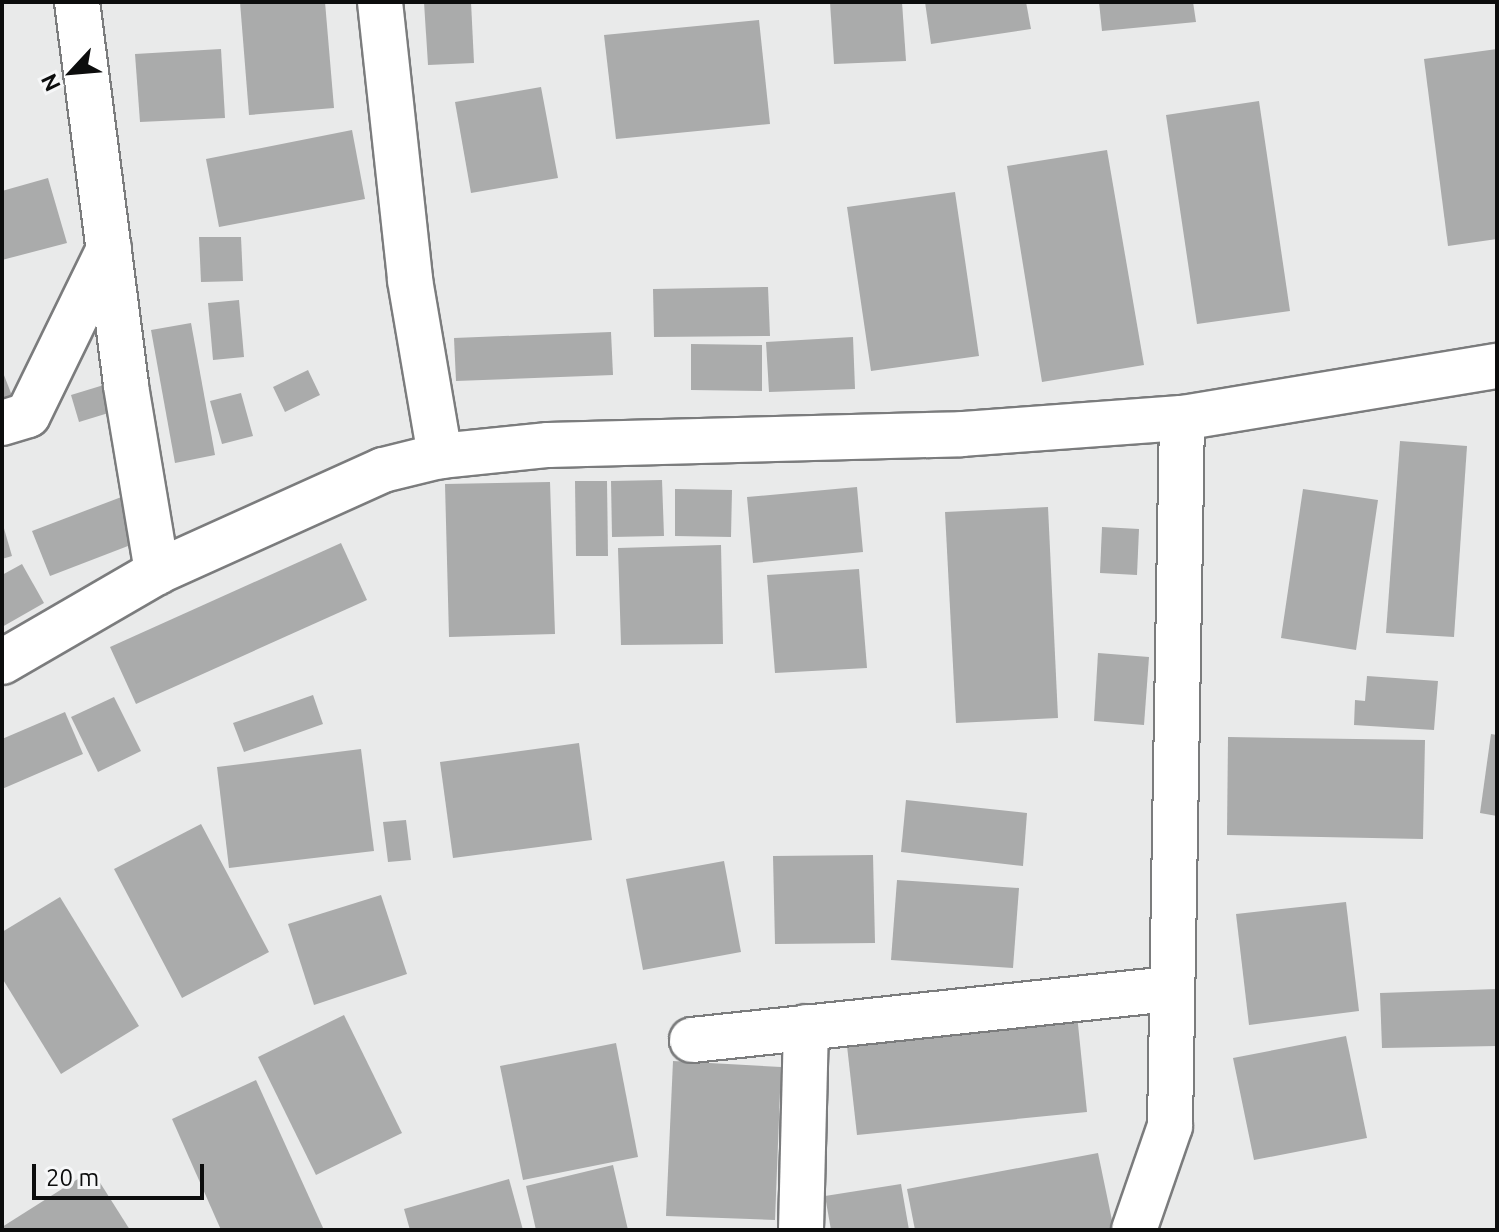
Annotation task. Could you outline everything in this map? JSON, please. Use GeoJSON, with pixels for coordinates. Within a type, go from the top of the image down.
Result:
{"type":"FeatureCollection","features":[{"type":"Feature","properties":{"kind":"street"},"geometry":{"type":"LineString","coordinates":[[77,2],[109,249],[157,572]]}},
{"type":"Feature","properties":{"kind":"street"},"geometry":{"type":"LineString","coordinates":[[380,2],[410,280],[440,456]]}},
{"type":"Feature","properties":{"kind":"street"},"geometry":{"type":"LineString","coordinates":[[2,423],[28,415],[109,249]]}},
{"type":"Feature","properties":{"kind":"street"},"geometry":{"type":"LineString","coordinates":[[2,662],[157,572],[383,470],[440,456],[548,445],[962,434],[1182,418],[1497,366]]}},
{"type":"Feature","properties":{"kind":"street"},"geometry":{"type":"LineString","coordinates":[[1143,1228],[1170,1126],[1182,418]]}},
{"type":"Feature","properties":{"kind":"street"},"geometry":{"type":"LineString","coordinates":[[692,1040],[1171,989]]}},
{"type":"Feature","properties":{"kind":"street"},"geometry":{"type":"LineString","coordinates":[[801,1230],[806,1027]]}},
{"type":"Feature","properties":{"kind":"building"},"geometry":{"type":"Polygon","coordinates":[[[240,2],[325,2],[334,108],[249,115],[240,2]]]}},
{"type":"Feature","properties":{"kind":"building"},"geometry":{"type":"Polygon","coordinates":[[[424,2],[471,2],[474,63],[428,65],[424,2]]]}},
{"type":"Feature","properties":{"kind":"building"},"geometry":{"type":"Polygon","coordinates":[[[830,2],[902,2],[906,61],[834,64],[830,2]]]}},
{"type":"Feature","properties":{"kind":"building"},"geometry":{"type":"Polygon","coordinates":[[[925,2],[1026,2],[1031,29],[931,44],[925,2]]]}},
{"type":"Feature","properties":{"kind":"building"},"geometry":{"type":"Polygon","coordinates":[[[1099,2],[1193,2],[1196,22],[1102,31],[1099,2]]]}},
{"type":"Feature","properties":{"kind":"building"},"geometry":{"type":"Polygon","coordinates":[[[759,20],[770,124],[616,139],[604,35],[759,20]]]}},
{"type":"Feature","properties":{"kind":"building"},"geometry":{"type":"Polygon","coordinates":[[[221,49],[225,118],[140,122],[135,54],[221,49]]]}},
{"type":"Feature","properties":{"kind":"building"},"geometry":{"type":"Polygon","coordinates":[[[1497,49],[1497,239],[1448,246],[1424,59],[1497,49]]]}},
{"type":"Feature","properties":{"kind":"building"},"geometry":{"type":"Polygon","coordinates":[[[541,87],[558,178],[471,193],[455,102],[541,87]]]}},
{"type":"Feature","properties":{"kind":"building"},"geometry":{"type":"Polygon","coordinates":[[[1259,101],[1290,311],[1197,324],[1166,115],[1259,101]]]}},
{"type":"Feature","properties":{"kind":"building"},"geometry":{"type":"Polygon","coordinates":[[[352,130],[365,199],[219,227],[206,159],[352,130]]]}},
{"type":"Feature","properties":{"kind":"building"},"geometry":{"type":"Polygon","coordinates":[[[1107,150],[1144,365],[1042,382],[1007,166],[1107,150]]]}},
{"type":"Feature","properties":{"kind":"building"},"geometry":{"type":"Polygon","coordinates":[[[48,178],[67,243],[2,260],[2,191],[48,178]]]}},
{"type":"Feature","properties":{"kind":"building"},"geometry":{"type":"Polygon","coordinates":[[[955,192],[979,356],[871,371],[847,207],[955,192]]]}},
{"type":"Feature","properties":{"kind":"building"},"geometry":{"type":"Polygon","coordinates":[[[199,237],[241,237],[243,281],[201,282],[199,237]]]}},
{"type":"Feature","properties":{"kind":"building"},"geometry":{"type":"Polygon","coordinates":[[[768,287],[770,336],[654,337],[653,289],[768,287]]]}},
{"type":"Feature","properties":{"kind":"building"},"geometry":{"type":"Polygon","coordinates":[[[239,300],[244,357],[213,360],[208,303],[239,300]]]}},
{"type":"Feature","properties":{"kind":"building"},"geometry":{"type":"Polygon","coordinates":[[[191,323],[215,455],[175,463],[151,330],[191,323]]]}},
{"type":"Feature","properties":{"kind":"building"},"geometry":{"type":"Polygon","coordinates":[[[611,332],[613,375],[456,381],[454,338],[611,332]]]}},
{"type":"Feature","properties":{"kind":"building"},"geometry":{"type":"Polygon","coordinates":[[[853,337],[855,389],[769,392],[766,342],[853,337]]]}},
{"type":"Feature","properties":{"kind":"building"},"geometry":{"type":"Polygon","coordinates":[[[691,344],[762,345],[762,391],[691,390],[691,344]]]}},
{"type":"Feature","properties":{"kind":"building"},"geometry":{"type":"Polygon","coordinates":[[[2,370],[16,406],[2,411],[2,370]]]}},
{"type":"Feature","properties":{"kind":"building"},"geometry":{"type":"Polygon","coordinates":[[[308,370],[320,395],[285,412],[273,387],[308,370]]]}},
{"type":"Feature","properties":{"kind":"building"},"geometry":{"type":"Polygon","coordinates":[[[107,384],[115,411],[79,422],[71,395],[107,384]]]}},
{"type":"Feature","properties":{"kind":"building"},"geometry":{"type":"Polygon","coordinates":[[[241,393],[253,436],[222,444],[210,401],[241,393]]]}},
{"type":"Feature","properties":{"kind":"building"},"geometry":{"type":"Polygon","coordinates":[[[1400,441],[1467,446],[1454,637],[1386,633],[1400,441]]]}},
{"type":"Feature","properties":{"kind":"building"},"geometry":{"type":"Polygon","coordinates":[[[662,480],[664,536],[612,537],[611,481],[662,480]]]}},
{"type":"Feature","properties":{"kind":"building"},"geometry":{"type":"Polygon","coordinates":[[[575,481],[607,481],[608,556],[576,556],[575,481]]]}},
{"type":"Feature","properties":{"kind":"building"},"geometry":{"type":"Polygon","coordinates":[[[550,482],[555,634],[449,637],[445,484],[550,482]]]}},
{"type":"Feature","properties":{"kind":"building"},"geometry":{"type":"Polygon","coordinates":[[[857,487],[863,552],[753,563],[747,497],[857,487]]]}},
{"type":"Feature","properties":{"kind":"building"},"geometry":{"type":"Polygon","coordinates":[[[675,489],[732,490],[731,537],[675,536],[675,489]]]}},
{"type":"Feature","properties":{"kind":"building"},"geometry":{"type":"Polygon","coordinates":[[[1303,489],[1378,500],[1356,650],[1281,638],[1303,489]]]}},
{"type":"Feature","properties":{"kind":"building"},"geometry":{"type":"Polygon","coordinates":[[[124,496],[141,541],[50,576],[32,531],[124,496]]]}},
{"type":"Feature","properties":{"kind":"building"},"geometry":{"type":"Polygon","coordinates":[[[1048,507],[1058,718],[956,723],[945,512],[1048,507]]]}},
{"type":"Feature","properties":{"kind":"building"},"geometry":{"type":"Polygon","coordinates":[[[2,526],[12,556],[2,559],[2,526]]]}},
{"type":"Feature","properties":{"kind":"building"},"geometry":{"type":"Polygon","coordinates":[[[1102,527],[1139,529],[1137,575],[1100,573],[1102,527]]]}},
{"type":"Feature","properties":{"kind":"building"},"geometry":{"type":"Polygon","coordinates":[[[341,543],[367,600],[136,704],[110,647],[341,543]]]}},
{"type":"Feature","properties":{"kind":"building"},"geometry":{"type":"Polygon","coordinates":[[[721,545],[723,644],[621,645],[618,548],[721,545]]]}},
{"type":"Feature","properties":{"kind":"building"},"geometry":{"type":"Polygon","coordinates":[[[22,564],[44,603],[2,627],[2,575],[22,564]]]}},
{"type":"Feature","properties":{"kind":"building"},"geometry":{"type":"Polygon","coordinates":[[[859,569],[867,668],[775,673],[767,575],[859,569]]]}},
{"type":"Feature","properties":{"kind":"building"},"geometry":{"type":"Polygon","coordinates":[[[1098,653],[1149,657],[1144,725],[1094,721],[1098,653]]]}},
{"type":"Feature","properties":{"kind":"building"},"geometry":{"type":"Polygon","coordinates":[[[1367,676],[1438,681],[1434,730],[1354,725],[1355,700],[1365,701],[1367,676]]]}},
{"type":"Feature","properties":{"kind":"building"},"geometry":{"type":"Polygon","coordinates":[[[313,695],[323,724],[244,752],[233,723],[313,695]]]}},
{"type":"Feature","properties":{"kind":"building"},"geometry":{"type":"Polygon","coordinates":[[[114,697],[141,751],[98,772],[71,717],[114,697]]]}},
{"type":"Feature","properties":{"kind":"building"},"geometry":{"type":"Polygon","coordinates":[[[65,712],[83,754],[2,789],[2,739],[65,712]]]}},
{"type":"Feature","properties":{"kind":"building"},"geometry":{"type":"Polygon","coordinates":[[[1491,734],[1497,735],[1497,816],[1480,813],[1491,734]]]}},
{"type":"Feature","properties":{"kind":"building"},"geometry":{"type":"Polygon","coordinates":[[[1228,737],[1425,740],[1423,839],[1227,835],[1228,737]]]}},
{"type":"Feature","properties":{"kind":"building"},"geometry":{"type":"Polygon","coordinates":[[[579,743],[592,840],[453,858],[440,762],[579,743]]]}},
{"type":"Feature","properties":{"kind":"building"},"geometry":{"type":"Polygon","coordinates":[[[361,749],[374,851],[229,868],[217,767],[361,749]]]}},
{"type":"Feature","properties":{"kind":"building"},"geometry":{"type":"Polygon","coordinates":[[[906,800],[1027,813],[1023,866],[901,852],[906,800]]]}},
{"type":"Feature","properties":{"kind":"building"},"geometry":{"type":"Polygon","coordinates":[[[406,820],[411,860],[388,862],[383,822],[406,820]]]}},
{"type":"Feature","properties":{"kind":"building"},"geometry":{"type":"Polygon","coordinates":[[[201,824],[269,952],[182,998],[114,869],[201,824]]]}},
{"type":"Feature","properties":{"kind":"building"},"geometry":{"type":"Polygon","coordinates":[[[873,855],[875,943],[775,944],[773,856],[873,855]]]}},
{"type":"Feature","properties":{"kind":"building"},"geometry":{"type":"Polygon","coordinates":[[[724,861],[741,952],[643,970],[626,879],[724,861]]]}},
{"type":"Feature","properties":{"kind":"building"},"geometry":{"type":"Polygon","coordinates":[[[897,880],[1019,888],[1013,968],[891,960],[897,880]]]}},
{"type":"Feature","properties":{"kind":"building"},"geometry":{"type":"Polygon","coordinates":[[[381,895],[407,974],[314,1005],[288,924],[381,895]]]}},
{"type":"Feature","properties":{"kind":"building"},"geometry":{"type":"Polygon","coordinates":[[[60,897],[139,1026],[61,1074],[2,978],[2,932],[60,897]]]}},
{"type":"Feature","properties":{"kind":"building"},"geometry":{"type":"Polygon","coordinates":[[[1346,902],[1359,1011],[1249,1025],[1236,914],[1346,902]]]}},
{"type":"Feature","properties":{"kind":"building"},"geometry":{"type":"Polygon","coordinates":[[[1497,989],[1497,1046],[1382,1048],[1380,993],[1497,989]]]}},
{"type":"Feature","properties":{"kind":"building"},"geometry":{"type":"Polygon","coordinates":[[[1076,1005],[1087,1112],[857,1135],[845,1028],[1076,1005]]]}},
{"type":"Feature","properties":{"kind":"building"},"geometry":{"type":"Polygon","coordinates":[[[344,1015],[402,1133],[316,1175],[258,1057],[344,1015]]]}},
{"type":"Feature","properties":{"kind":"building"},"geometry":{"type":"Polygon","coordinates":[[[1346,1036],[1367,1138],[1254,1160],[1233,1058],[1346,1036]]]}},
{"type":"Feature","properties":{"kind":"building"},"geometry":{"type":"Polygon","coordinates":[[[616,1043],[638,1157],[523,1180],[500,1066],[616,1043]]]}},
{"type":"Feature","properties":{"kind":"building"},"geometry":{"type":"Polygon","coordinates":[[[673,1061],[781,1067],[775,1220],[666,1216],[673,1061]]]}},
{"type":"Feature","properties":{"kind":"building"},"geometry":{"type":"Polygon","coordinates":[[[256,1080],[324,1230],[221,1230],[172,1119],[256,1080]]]}},
{"type":"Feature","properties":{"kind":"building"},"geometry":{"type":"Polygon","coordinates":[[[1098,1153],[1114,1230],[915,1230],[907,1189],[1098,1153]]]}},
{"type":"Feature","properties":{"kind":"building"},"geometry":{"type":"Polygon","coordinates":[[[613,1165],[628,1230],[536,1230],[526,1186],[613,1165]]]}},
{"type":"Feature","properties":{"kind":"building"},"geometry":{"type":"Polygon","coordinates":[[[92,1170],[130,1230],[2,1230],[2,1227],[92,1170]]]}},
{"type":"Feature","properties":{"kind":"building"},"geometry":{"type":"Polygon","coordinates":[[[509,1179],[523,1230],[410,1230],[404,1209],[509,1179]]]}},
{"type":"Feature","properties":{"kind":"building"},"geometry":{"type":"Polygon","coordinates":[[[901,1184],[909,1230],[831,1230],[825,1196],[901,1184]]]}}]}
